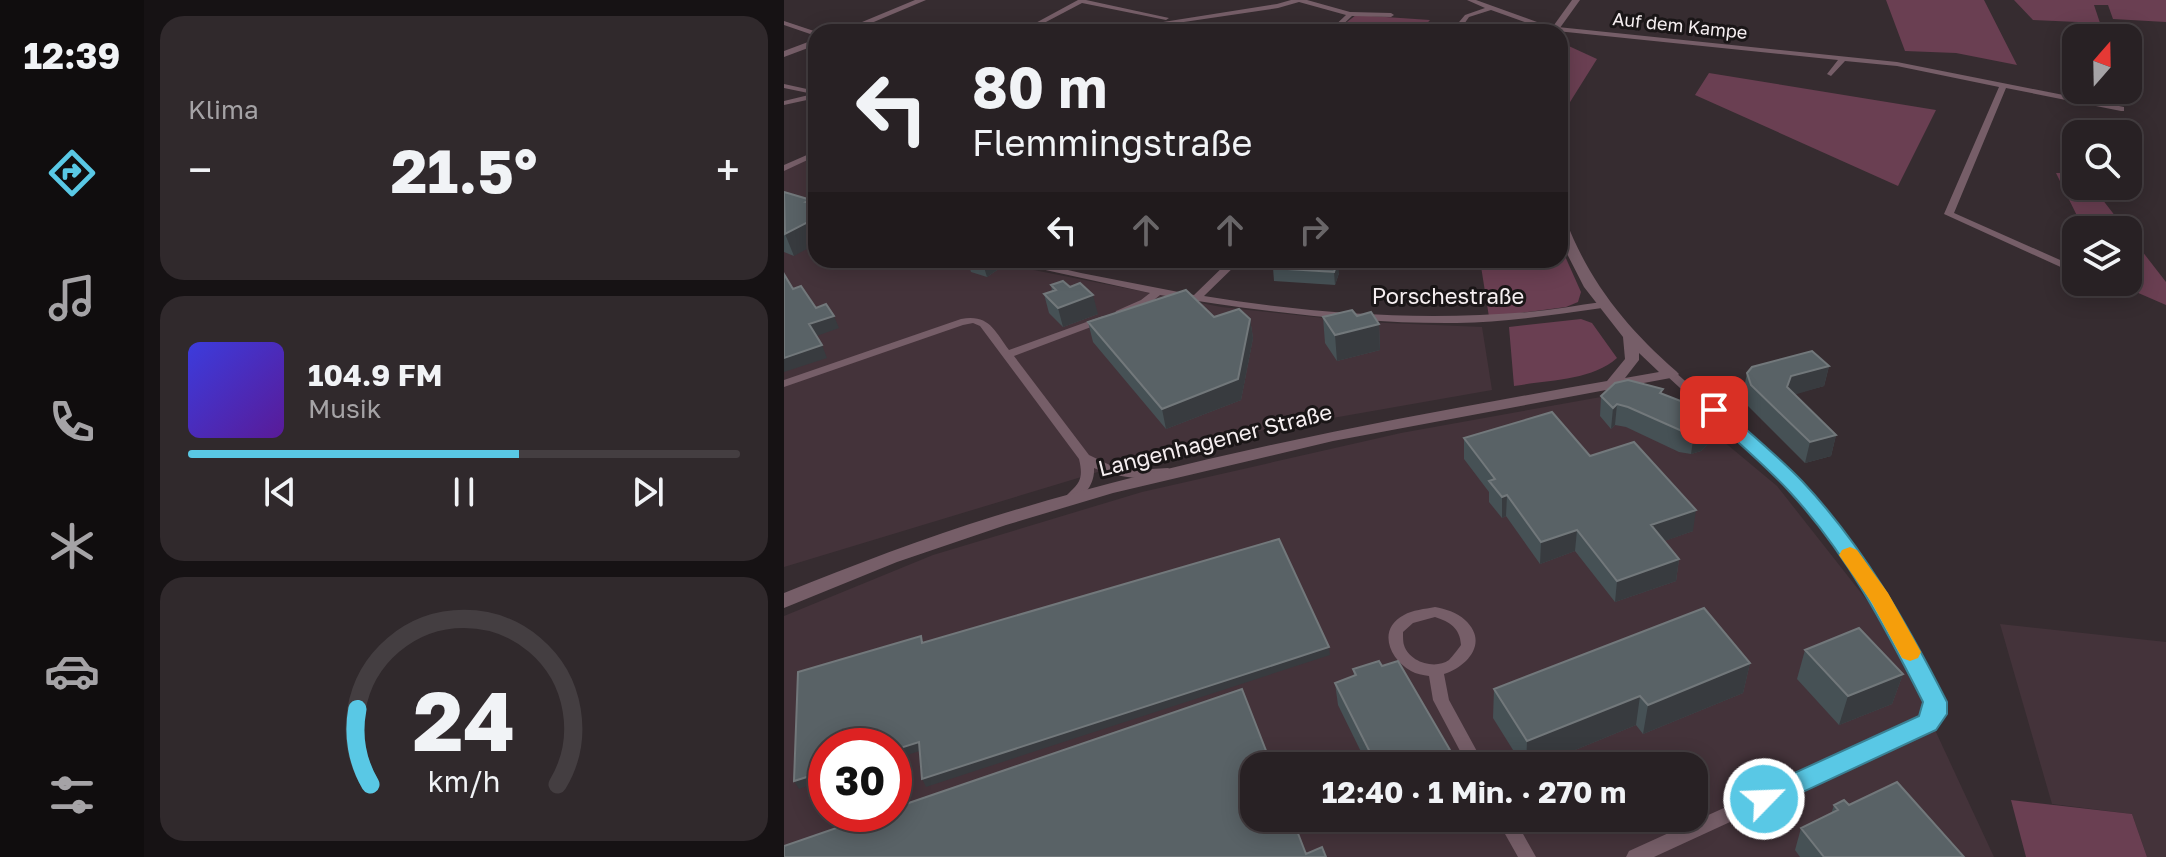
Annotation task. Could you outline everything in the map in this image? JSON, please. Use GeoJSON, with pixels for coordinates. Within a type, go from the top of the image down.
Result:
{"type":"FeatureCollection","features":[{"type":"Feature","properties":{"kind":"street"},"geometry":{"type":"LineString","coordinates":[[862,24],[922,0]]}},
{"type":"Feature","properties":{"kind":"street"},"geometry":{"type":"LineString","coordinates":[[1037,24],[1082,0],[1177,20]]}},
{"type":"Feature","properties":{"kind":"street"},"geometry":{"type":"LineString","coordinates":[[1152,24],[1278,6],[1298,0],[1350,14],[1391,15]]}},
{"type":"Feature","properties":{"kind":"street","name":"Auf dem Kampe"},"geometry":{"type":"LineString","coordinates":[[1470,0],[1535,24]]}},
{"type":"Feature","properties":{"kind":"street"},"geometry":{"type":"LineString","coordinates":[[1559,24],[1576,0]]}},
{"type":"Feature","properties":{"kind":"street"},"geometry":{"type":"LineString","coordinates":[[1461,24],[1467,16],[1491,8]]}},
{"type":"Feature","properties":{"kind":"street"},"geometry":{"type":"LineString","coordinates":[[1339,24],[1350,14]]}},
{"type":"Feature","properties":{"kind":"street"},"geometry":{"type":"LineString","coordinates":[[784,23],[808,31]]}},
{"type":"Feature","properties":{"kind":"street","name":"Auf dem Kampe"},"geometry":{"type":"LineString","coordinates":[[1568,32],[1897,64],[2121,109]]}},
{"type":"Feature","properties":{"kind":"street"},"geometry":{"type":"LineString","coordinates":[[784,54],[808,45]]}},
{"type":"Feature","properties":{"kind":"street"},"geometry":{"type":"LineString","coordinates":[[1831,74],[1843,58]]}},
{"type":"Feature","properties":{"kind":"street"},"geometry":{"type":"LineString","coordinates":[[784,86],[808,92]]}},
{"type":"Feature","properties":{"kind":"street"},"geometry":{"type":"LineString","coordinates":[[2003,86],[1949,214],[2062,265]]}},
{"type":"Feature","properties":{"kind":"street"},"geometry":{"type":"LineString","coordinates":[[784,103],[808,96]]}},
{"type":"Feature","properties":{"kind":"street"},"geometry":{"type":"LineString","coordinates":[[784,168],[808,157]]}},
{"type":"Feature","properties":{"kind":"street"},"geometry":{"type":"LineString","coordinates":[[1568,242],[1576,263],[1602,305],[1630,338],[1795,486],[1847,551],[1895,626],[1935,702],[1935,714],[1928,723],[1635,857]]}},
{"type":"Feature","properties":{"kind":"street","name":"Porschestraße"},"geometry":{"type":"LineString","coordinates":[[1050,268],[1159,291],[1305,311],[1445,320],[1530,317],[1602,305]]}},
{"type":"Feature","properties":{"kind":"street"},"geometry":{"type":"LineString","coordinates":[[1198,297],[1228,268]]}},
{"type":"Feature","properties":{"kind":"street"},"geometry":{"type":"LineString","coordinates":[[1008,354],[1125,311],[1159,291]]}},
{"type":"Feature","properties":{"kind":"street"},"geometry":{"type":"LineString","coordinates":[[784,384],[974,320],[984,324],[1085,458],[1091,476],[1088,485],[1066,503]]}},
{"type":"Feature","properties":{"kind":"street"},"geometry":{"type":"LineString","coordinates":[[1611,385],[1632,360],[1630,338]]}},
{"type":"Feature","properties":{"kind":"street","name":"Langenhagener Straße"},"geometry":{"type":"LineString","coordinates":[[809,590],[934,544],[1179,471],[1383,425],[1671,374]]}},
{"type":"Feature","properties":{"kind":"street"},"geometry":{"type":"LineString","coordinates":[[1085,458],[1117,475],[1179,471]]}},
{"type":"Feature","properties":{"kind":"street"},"geometry":{"type":"LineString","coordinates":[[784,594],[809,590]]}},
{"type":"Feature","properties":{"kind":"street"},"geometry":{"type":"LineString","coordinates":[[784,603],[809,590]]}},
{"type":"Feature","properties":{"kind":"street"},"geometry":{"type":"LineString","coordinates":[[1422,613],[1450,616],[1460,621],[1469,638],[1469,646],[1459,660],[1436,670],[1410,666],[1396,652],[1394,639],[1400,626],[1422,613]]}},
{"type":"Feature","properties":{"kind":"street"},"geometry":{"type":"LineString","coordinates":[[1436,670],[1441,700],[1469,752]]}},
{"type":"Feature","properties":{"kind":"street"},"geometry":{"type":"LineString","coordinates":[[1513,832],[1527,857]]}},
{"type":"Feature","properties":{"kind":"shaded area"},"geometry":{"type":"Polygon","coordinates":[[[1886,0],[1984,0],[2017,65],[1956,53],[1905,51],[1886,0]]]}},
{"type":"Feature","properties":{"kind":"shaded area"},"geometry":{"type":"Polygon","coordinates":[[[2014,0],[2166,0],[2166,22],[2113,19],[2108,5],[2094,5],[2100,23],[2033,20],[2014,0]]]}},
{"type":"Feature","properties":{"kind":"shaded area"},"geometry":{"type":"Polygon","coordinates":[[[1356,15],[1430,20],[1426,24],[1344,24],[1356,15]]]}},
{"type":"Feature","properties":{"kind":"shaded area"},"geometry":{"type":"Polygon","coordinates":[[[1568,46],[1597,59],[1568,105],[1568,46]]]}},
{"type":"Feature","properties":{"kind":"shaded area"},"geometry":{"type":"Polygon","coordinates":[[[1709,73],[1936,110],[1898,186],[1695,95],[1709,73]]]}},
{"type":"Feature","properties":{"kind":"shaded area"},"geometry":{"type":"Polygon","coordinates":[[[808,158],[808,268],[1024,268],[1221,307],[1362,322],[1482,327],[1492,390],[1264,430],[1131,462],[784,567],[784,166],[808,158]]]}},
{"type":"Feature","properties":{"kind":"shaded area"},"geometry":{"type":"Polygon","coordinates":[[[2069,200],[2103,200],[2115,216],[2077,216],[2069,200]]]}},
{"type":"Feature","properties":{"kind":"shaded area"},"geometry":{"type":"Polygon","coordinates":[[[2142,251],[2166,282],[2166,305],[2142,295],[2142,251]]]}},
{"type":"Feature","properties":{"kind":"shaded area"},"geometry":{"type":"Polygon","coordinates":[[[1568,263],[1581,292],[1578,302],[1566,307],[1489,317],[1481,268],[1568,268],[1568,263]]]}},
{"type":"Feature","properties":{"kind":"shaded area"},"geometry":{"type":"Polygon","coordinates":[[[1581,319],[1592,323],[1617,358],[1582,375],[1514,386],[1509,327],[1581,319]]]}},
{"type":"Feature","properties":{"kind":"shaded area"},"geometry":{"type":"Polygon","coordinates":[[[1640,390],[1669,396],[1777,486],[1873,608],[1922,702],[1994,857],[784,857],[784,616],[933,555],[1142,492],[1401,433],[1640,390]]]}},
{"type":"Feature","properties":{"kind":"shaded area"},"geometry":{"type":"Polygon","coordinates":[[[2000,624],[2166,642],[2166,857],[2147,857],[2132,814],[2052,804],[2000,624]]]}},
{"type":"Feature","properties":{"kind":"shaded area"},"geometry":{"type":"Polygon","coordinates":[[[2011,800],[2132,814],[2147,857],[2026,857],[2011,800]]]}},
{"type":"Feature","properties":{"kind":"building"},"geometry":{"type":"Polygon","coordinates":[[[784,192],[808,199],[808,222],[785,234],[784,192]]]}},
{"type":"Feature","properties":{"kind":"building"},"geometry":{"type":"Polygon","coordinates":[[[1273,268],[1335,268],[1334,272],[1273,268]]]}},
{"type":"Feature","properties":{"kind":"building"},"geometry":{"type":"Polygon","coordinates":[[[784,274],[793,289],[801,286],[816,308],[826,304],[834,316],[809,324],[822,345],[784,358],[784,274]]]}},
{"type":"Feature","properties":{"kind":"building"},"geometry":{"type":"Polygon","coordinates":[[[1063,281],[1070,287],[1080,283],[1093,295],[1058,308],[1044,294],[1056,290],[1051,285],[1063,281]]]}},
{"type":"Feature","properties":{"kind":"building"},"geometry":{"type":"Polygon","coordinates":[[[1186,290],[1214,317],[1239,309],[1250,319],[1238,379],[1162,409],[1088,322],[1186,290]]]}},
{"type":"Feature","properties":{"kind":"building"},"geometry":{"type":"Polygon","coordinates":[[[1352,310],[1357,316],[1371,312],[1379,324],[1335,335],[1323,317],[1352,310]]]}},
{"type":"Feature","properties":{"kind":"building"},"geometry":{"type":"Polygon","coordinates":[[[1812,351],[1829,366],[1791,376],[1787,387],[1836,435],[1810,442],[1751,385],[1747,373],[1752,367],[1812,351]]]}},
{"type":"Feature","properties":{"kind":"building"},"geometry":{"type":"Polygon","coordinates":[[[1628,380],[1663,389],[1660,393],[1704,410],[1710,416],[1710,424],[1694,433],[1682,431],[1628,407],[1617,404],[1613,408],[1601,396],[1615,383],[1628,380]]]}},
{"type":"Feature","properties":{"kind":"building"},"geometry":{"type":"Polygon","coordinates":[[[1552,412],[1590,456],[1634,442],[1696,510],[1651,525],[1679,559],[1617,581],[1577,530],[1541,542],[1507,495],[1502,497],[1489,481],[1495,479],[1464,438],[1552,412]]]}},
{"type":"Feature","properties":{"kind":"building"},"geometry":{"type":"Polygon","coordinates":[[[1279,539],[1329,647],[922,779],[919,742],[912,744],[912,728],[808,728],[808,777],[794,781],[798,672],[921,636],[922,643],[1279,539]]]}},
{"type":"Feature","properties":{"kind":"building"},"geometry":{"type":"Polygon","coordinates":[[[1704,608],[1750,663],[1648,705],[1640,696],[1527,741],[1494,689],[1704,608]]]}},
{"type":"Feature","properties":{"kind":"building"},"geometry":{"type":"Polygon","coordinates":[[[1859,628],[1903,674],[1848,696],[1805,650],[1859,628]]]}},
{"type":"Feature","properties":{"kind":"building"},"geometry":{"type":"Polygon","coordinates":[[[1379,661],[1382,666],[1398,661],[1450,750],[1370,752],[1335,683],[1356,675],[1353,669],[1379,661]]]}},
{"type":"Feature","properties":{"kind":"building"},"geometry":{"type":"Polygon","coordinates":[[[1242,689],[1267,752],[1240,752],[1240,832],[1297,832],[1306,854],[1322,847],[1326,857],[784,857],[784,846],[825,832],[912,832],[912,802],[1242,689]]]}},
{"type":"Feature","properties":{"kind":"building"},"geometry":{"type":"Polygon","coordinates":[[[1897,782],[1964,857],[1824,857],[1801,828],[1838,810],[1834,805],[1844,800],[1849,805],[1897,782]]]}},
{"type":"Feature","properties":{"kind":"slow traffic"},"geometry":{"type":"LineString","coordinates":[[1850,555],[1881,599],[1910,652]]}},
{"type":"Feature","properties":{"kind":"route"},"geometry":{"type":"LineString","coordinates":[[1714,410],[1795,486],[1847,551],[1881,599],[1936,707],[1933,719],[1928,723],[1764,799]]}}]}
